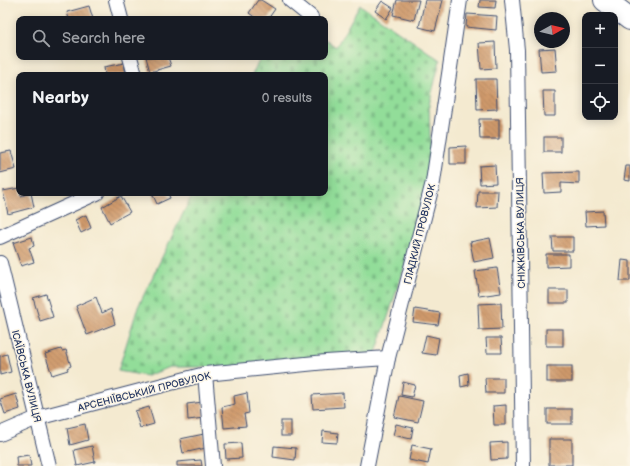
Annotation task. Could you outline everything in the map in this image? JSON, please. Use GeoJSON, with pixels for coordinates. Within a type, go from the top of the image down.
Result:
{"type":"FeatureCollection","features":[{"type":"Feature","properties":{"kind":"main road"},"geometry":{"type":"LineString","coordinates":[[605,0],[630,19]]}},
{"type":"Feature","properties":{"kind":"street"},"geometry":{"type":"LineString","coordinates":[[116,0],[120,16]]}},
{"type":"Feature","properties":{"kind":"street"},"geometry":{"type":"LineString","coordinates":[[290,0],[310,16]]}},
{"type":"Feature","properties":{"kind":"street","name":"ГЛАДКИЙ ПРОВУЛОК"},"geometry":{"type":"LineString","coordinates":[[367,466],[388,358],[433,182],[460,0]]}},
{"type":"Feature","properties":{"kind":"street","name":"СНІЖКІВСЬКА ВУЛИЦЯ"},"geometry":{"type":"LineString","coordinates":[[512,0],[517,50],[524,466]]}},
{"type":"Feature","properties":{"kind":"street"},"geometry":{"type":"LineString","coordinates":[[131,60],[134,72]]}},
{"type":"Feature","properties":{"kind":"street"},"geometry":{"type":"LineString","coordinates":[[0,237],[90,196]]}},
{"type":"Feature","properties":{"kind":"street","name":"ІСАЇВСЬКА ВУЛИЦЯ"},"geometry":{"type":"LineString","coordinates":[[0,263],[49,466]]}},
{"type":"Feature","properties":{"kind":"street","name":"АРСЕНІЇВСЬКИЙ ПРОВУЛОК"},"geometry":{"type":"LineString","coordinates":[[0,434],[37,418],[204,374],[326,362],[388,358]]}},
{"type":"Feature","properties":{"kind":"street"},"geometry":{"type":"LineString","coordinates":[[204,374],[213,466]]}},
{"type":"Feature","properties":{"kind":"green space"},"geometry":{"type":"Polygon","coordinates":[[[360,5],[440,60],[429,105],[431,167],[415,235],[376,353],[255,367],[170,367],[147,376],[118,371],[138,307],[192,196],[328,196],[328,72],[254,72],[260,60],[328,60],[328,41],[336,47],[360,5]]]}},
{"type":"Feature","properties":{"kind":"building"},"geometry":{"type":"Polygon","coordinates":[[[258,0],[261,0],[275,9],[270,16],[253,16],[249,13],[258,0]]]}},
{"type":"Feature","properties":{"kind":"building"},"geometry":{"type":"Polygon","coordinates":[[[397,0],[419,0],[414,20],[393,15],[397,0]]]}},
{"type":"Feature","properties":{"kind":"building"},"geometry":{"type":"Polygon","coordinates":[[[425,0],[443,0],[435,31],[419,27],[425,0]]]}},
{"type":"Feature","properties":{"kind":"building"},"geometry":{"type":"Polygon","coordinates":[[[480,0],[496,0],[495,8],[479,7],[480,0]]]}},
{"type":"Feature","properties":{"kind":"building"},"geometry":{"type":"Polygon","coordinates":[[[382,1],[393,8],[386,19],[375,11],[382,1]]]}},
{"type":"Feature","properties":{"kind":"building"},"geometry":{"type":"Polygon","coordinates":[[[89,6],[92,16],[68,16],[67,12],[89,6]]]}},
{"type":"Feature","properties":{"kind":"building"},"geometry":{"type":"Polygon","coordinates":[[[467,14],[497,16],[496,30],[466,27],[467,14]]]}},
{"type":"Feature","properties":{"kind":"building"},"geometry":{"type":"Polygon","coordinates":[[[495,42],[496,68],[481,69],[479,43],[495,42]]]}},
{"type":"Feature","properties":{"kind":"building"},"geometry":{"type":"Polygon","coordinates":[[[555,48],[557,71],[541,72],[539,49],[555,48]]]}},
{"type":"Feature","properties":{"kind":"building"},"geometry":{"type":"Polygon","coordinates":[[[147,60],[169,60],[171,66],[150,72],[147,60]]]}},
{"type":"Feature","properties":{"kind":"building"},"geometry":{"type":"Polygon","coordinates":[[[124,63],[126,72],[105,72],[104,67],[124,63]]]}},
{"type":"Feature","properties":{"kind":"building"},"geometry":{"type":"Polygon","coordinates":[[[476,79],[496,79],[497,109],[477,110],[476,79]]]}},
{"type":"Feature","properties":{"kind":"building"},"geometry":{"type":"Polygon","coordinates":[[[543,91],[555,91],[555,116],[544,116],[543,91]]]}},
{"type":"Feature","properties":{"kind":"building"},"geometry":{"type":"Polygon","coordinates":[[[479,119],[499,119],[499,139],[480,139],[479,119]]]}},
{"type":"Feature","properties":{"kind":"building"},"geometry":{"type":"Polygon","coordinates":[[[544,137],[561,137],[561,152],[544,152],[544,137]]]}},
{"type":"Feature","properties":{"kind":"building"},"geometry":{"type":"Polygon","coordinates":[[[466,146],[466,164],[450,164],[450,147],[466,146]]]}},
{"type":"Feature","properties":{"kind":"building"},"geometry":{"type":"Polygon","coordinates":[[[11,151],[16,169],[0,173],[0,153],[11,151]]]}},
{"type":"Feature","properties":{"kind":"building"},"geometry":{"type":"Polygon","coordinates":[[[495,165],[496,183],[480,184],[479,166],[495,165]]]}},
{"type":"Feature","properties":{"kind":"building"},"geometry":{"type":"Polygon","coordinates":[[[626,166],[630,166],[630,181],[624,180],[626,166]]]}},
{"type":"Feature","properties":{"kind":"building"},"geometry":{"type":"Polygon","coordinates":[[[579,172],[579,184],[561,183],[561,192],[544,193],[543,173],[579,172]]]}},
{"type":"Feature","properties":{"kind":"building"},"geometry":{"type":"Polygon","coordinates":[[[16,189],[16,196],[32,196],[34,207],[8,214],[3,191],[16,189]]]}},
{"type":"Feature","properties":{"kind":"building"},"geometry":{"type":"Polygon","coordinates":[[[478,191],[498,191],[497,207],[477,208],[478,191]]]}},
{"type":"Feature","properties":{"kind":"building"},"geometry":{"type":"Polygon","coordinates":[[[121,196],[130,212],[110,223],[102,207],[121,196]]]}},
{"type":"Feature","properties":{"kind":"building"},"geometry":{"type":"Polygon","coordinates":[[[153,196],[169,196],[170,198],[157,204],[153,196]]]}},
{"type":"Feature","properties":{"kind":"building"},"geometry":{"type":"Polygon","coordinates":[[[603,211],[604,225],[586,226],[585,212],[603,211]]]}},
{"type":"Feature","properties":{"kind":"building"},"geometry":{"type":"Polygon","coordinates":[[[86,215],[91,228],[81,233],[75,220],[86,215]]]}},
{"type":"Feature","properties":{"kind":"building"},"geometry":{"type":"Polygon","coordinates":[[[32,237],[34,246],[29,248],[34,262],[21,266],[13,243],[32,237]]]}},
{"type":"Feature","properties":{"kind":"building"},"geometry":{"type":"Polygon","coordinates":[[[552,237],[573,237],[573,251],[553,251],[552,237]]]}},
{"type":"Feature","properties":{"kind":"building"},"geometry":{"type":"Polygon","coordinates":[[[490,238],[494,258],[474,262],[470,242],[490,238]]]}},
{"type":"Feature","properties":{"kind":"building"},"geometry":{"type":"Polygon","coordinates":[[[546,254],[569,254],[569,266],[546,267],[546,254]]]}},
{"type":"Feature","properties":{"kind":"building"},"geometry":{"type":"Polygon","coordinates":[[[622,260],[630,261],[630,281],[620,281],[622,260]]]}},
{"type":"Feature","properties":{"kind":"building"},"geometry":{"type":"Polygon","coordinates":[[[497,268],[501,293],[479,296],[475,271],[497,268]]]}},
{"type":"Feature","properties":{"kind":"building"},"geometry":{"type":"Polygon","coordinates":[[[549,290],[568,290],[568,303],[549,303],[549,290]]]}},
{"type":"Feature","properties":{"kind":"building"},"geometry":{"type":"Polygon","coordinates":[[[46,294],[53,317],[40,321],[33,298],[46,294]]]}},
{"type":"Feature","properties":{"kind":"building"},"geometry":{"type":"Polygon","coordinates":[[[96,297],[102,313],[111,309],[115,324],[87,335],[76,306],[96,297]]]}},
{"type":"Feature","properties":{"kind":"building"},"geometry":{"type":"Polygon","coordinates":[[[501,303],[502,329],[479,330],[478,304],[501,303]]]}},
{"type":"Feature","properties":{"kind":"building"},"geometry":{"type":"Polygon","coordinates":[[[415,309],[440,313],[438,325],[413,322],[415,309]]]}},
{"type":"Feature","properties":{"kind":"building"},"geometry":{"type":"Polygon","coordinates":[[[546,329],[563,329],[563,346],[546,346],[546,329]]]}},
{"type":"Feature","properties":{"kind":"building"},"geometry":{"type":"Polygon","coordinates":[[[426,335],[439,338],[436,355],[422,353],[426,335]]]}},
{"type":"Feature","properties":{"kind":"building"},"geometry":{"type":"Polygon","coordinates":[[[486,338],[501,338],[502,353],[487,353],[486,338]]]}},
{"type":"Feature","properties":{"kind":"building"},"geometry":{"type":"Polygon","coordinates":[[[61,349],[62,351],[66,350],[71,366],[67,368],[68,370],[52,375],[45,354],[61,349]]]}},
{"type":"Feature","properties":{"kind":"building"},"geometry":{"type":"Polygon","coordinates":[[[7,354],[11,372],[0,375],[0,356],[7,354]]]}},
{"type":"Feature","properties":{"kind":"building"},"geometry":{"type":"Polygon","coordinates":[[[547,366],[572,366],[572,382],[547,382],[547,366]]]}},
{"type":"Feature","properties":{"kind":"building"},"geometry":{"type":"Polygon","coordinates":[[[468,373],[469,385],[461,387],[460,375],[468,373]]]}},
{"type":"Feature","properties":{"kind":"building"},"geometry":{"type":"Polygon","coordinates":[[[485,378],[504,378],[504,393],[486,393],[485,378]]]}},
{"type":"Feature","properties":{"kind":"building"},"geometry":{"type":"Polygon","coordinates":[[[403,382],[415,385],[412,397],[401,395],[403,382]]]}},
{"type":"Feature","properties":{"kind":"building"},"geometry":{"type":"Polygon","coordinates":[[[247,393],[249,413],[244,414],[246,426],[224,428],[222,407],[235,404],[234,396],[247,393]]]}},
{"type":"Feature","properties":{"kind":"building"},"geometry":{"type":"Polygon","coordinates":[[[343,393],[344,407],[313,409],[312,395],[343,393]]]}},
{"type":"Feature","properties":{"kind":"building"},"geometry":{"type":"Polygon","coordinates":[[[16,394],[20,409],[5,414],[0,399],[16,394]]]}},
{"type":"Feature","properties":{"kind":"building"},"geometry":{"type":"Polygon","coordinates":[[[399,396],[423,401],[418,422],[394,417],[399,396]]]}},
{"type":"Feature","properties":{"kind":"building"},"geometry":{"type":"Polygon","coordinates":[[[203,402],[204,418],[188,420],[187,404],[203,402]]]}},
{"type":"Feature","properties":{"kind":"building"},"geometry":{"type":"Polygon","coordinates":[[[506,405],[506,425],[494,425],[493,406],[506,405]]]}},
{"type":"Feature","properties":{"kind":"building"},"geometry":{"type":"Polygon","coordinates":[[[149,407],[154,424],[140,428],[135,411],[149,407]]]}},
{"type":"Feature","properties":{"kind":"building"},"geometry":{"type":"Polygon","coordinates":[[[547,409],[572,409],[572,424],[547,424],[547,409]]]}},
{"type":"Feature","properties":{"kind":"building"},"geometry":{"type":"Polygon","coordinates":[[[281,421],[291,421],[291,436],[281,436],[281,421]]]}},
{"type":"Feature","properties":{"kind":"building"},"geometry":{"type":"Polygon","coordinates":[[[85,424],[88,440],[70,445],[67,428],[85,424]]]}},
{"type":"Feature","properties":{"kind":"building"},"geometry":{"type":"Polygon","coordinates":[[[396,424],[413,428],[411,439],[393,435],[396,424]]]}},
{"type":"Feature","properties":{"kind":"building"},"geometry":{"type":"Polygon","coordinates":[[[323,431],[338,433],[337,443],[322,442],[323,431]]]}},
{"type":"Feature","properties":{"kind":"building"},"geometry":{"type":"Polygon","coordinates":[[[204,434],[206,448],[183,453],[180,439],[204,434]]]}},
{"type":"Feature","properties":{"kind":"building"},"geometry":{"type":"Polygon","coordinates":[[[549,439],[572,439],[572,465],[549,465],[549,439]]]}},
{"type":"Feature","properties":{"kind":"building"},"geometry":{"type":"Polygon","coordinates":[[[507,442],[507,459],[491,460],[490,443],[507,442]]]}},
{"type":"Feature","properties":{"kind":"building"},"geometry":{"type":"Polygon","coordinates":[[[241,443],[242,458],[226,459],[225,444],[241,443]]]}},
{"type":"Feature","properties":{"kind":"building"},"geometry":{"type":"Polygon","coordinates":[[[412,445],[431,449],[428,464],[409,460],[412,445]]]}},
{"type":"Feature","properties":{"kind":"building"},"geometry":{"type":"Polygon","coordinates":[[[92,446],[95,462],[77,466],[74,450],[92,446]]]}},
{"type":"Feature","properties":{"kind":"building"},"geometry":{"type":"Polygon","coordinates":[[[274,446],[296,448],[295,460],[273,457],[274,446]]]}},
{"type":"Feature","properties":{"kind":"building"},"geometry":{"type":"Polygon","coordinates":[[[29,455],[31,466],[17,466],[16,457],[29,455]]]}},
{"type":"Feature","properties":{"kind":"building"},"geometry":{"type":"Polygon","coordinates":[[[201,460],[202,466],[177,466],[177,462],[201,460]]]}}]}
